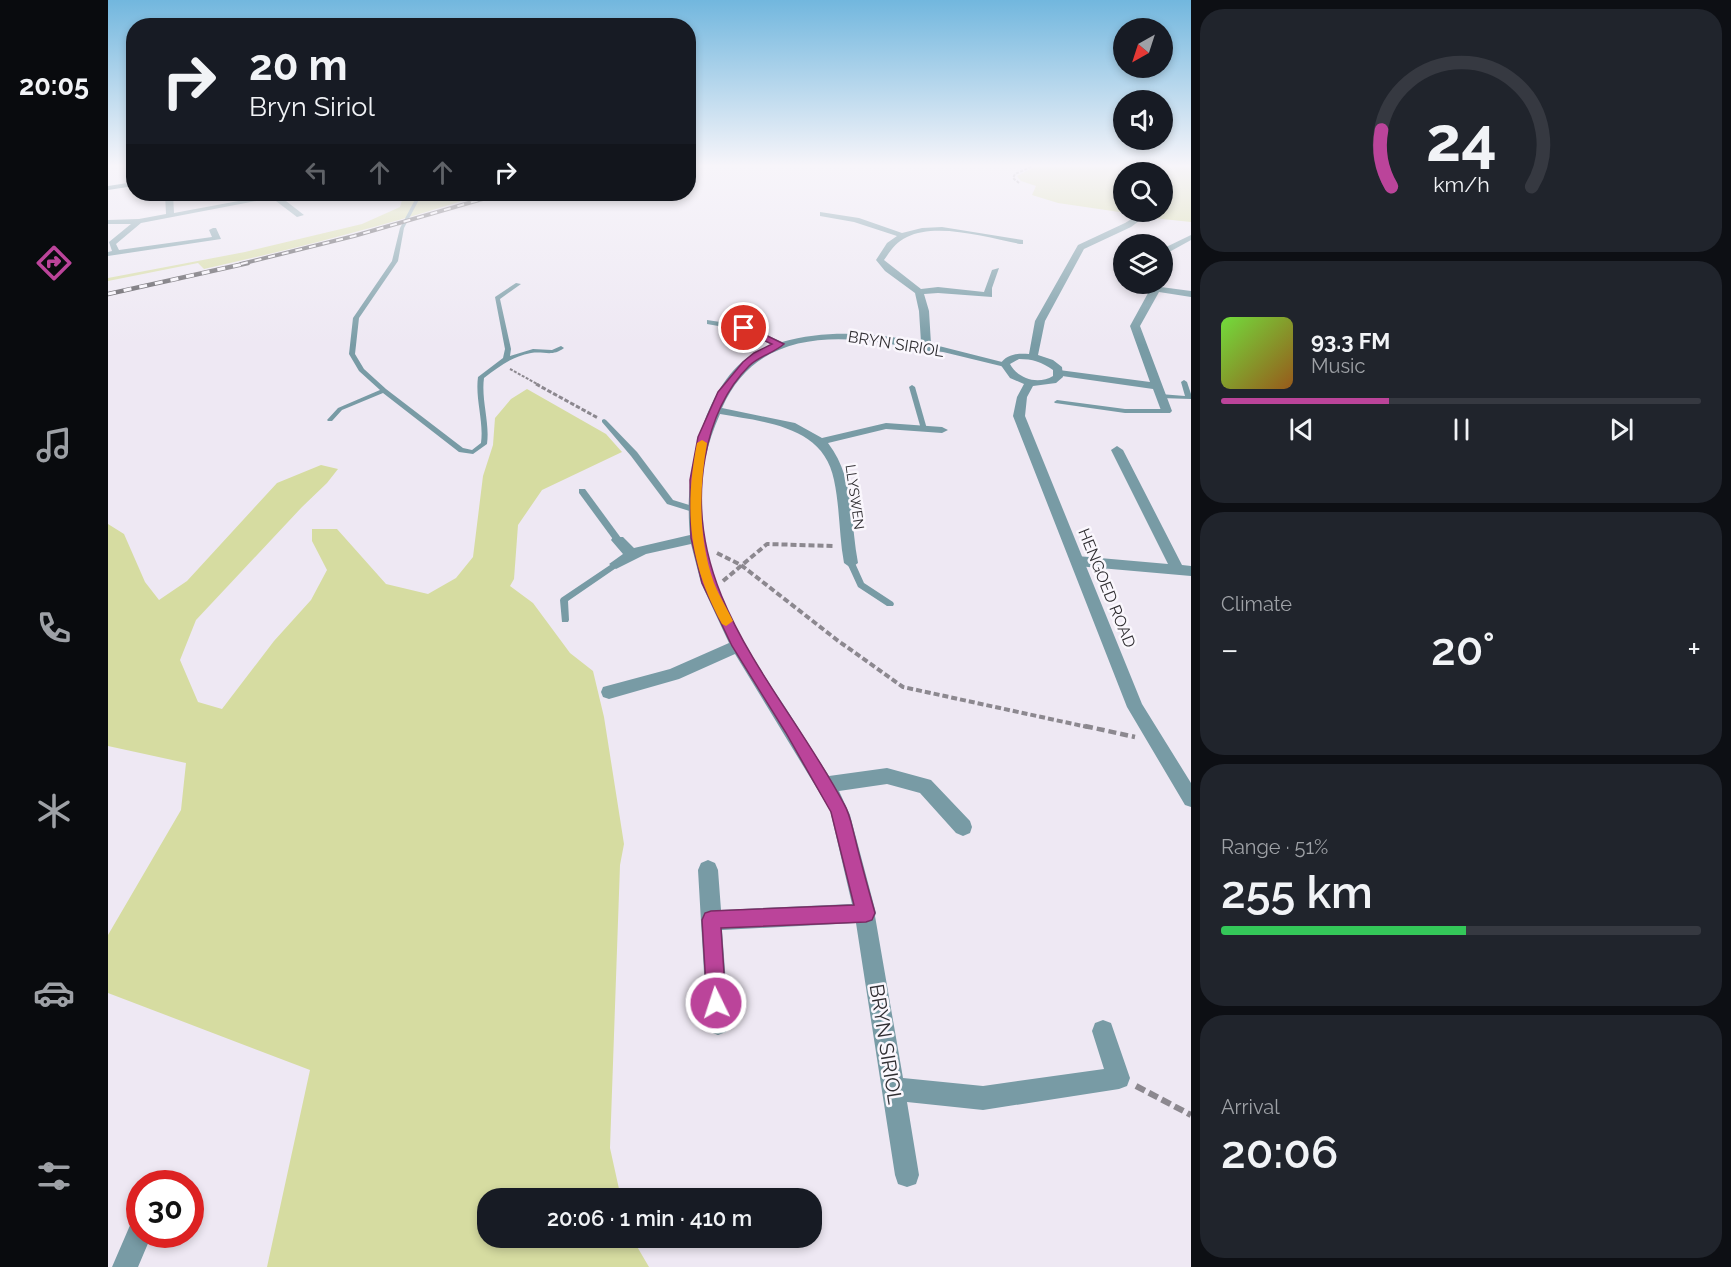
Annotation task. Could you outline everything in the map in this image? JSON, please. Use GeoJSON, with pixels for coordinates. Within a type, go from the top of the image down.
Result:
{"type":"FeatureCollection","features":[{"type":"Feature","properties":{"kind":"street"},"geometry":{"type":"LineString","coordinates":[[133,226],[112,244],[113,254],[217,239],[213,230]]}},
{"type":"Feature","properties":{"kind":"street"},"geometry":{"type":"LineString","coordinates":[[874,226],[901,235]]}},
{"type":"Feature","properties":{"kind":"street"},"geometry":{"type":"LineString","coordinates":[[1033,357],[1040,321],[1081,246],[1125,226]]}},
{"type":"Feature","properties":{"kind":"street"},"geometry":{"type":"LineString","coordinates":[[926,348],[922,300],[919,292],[890,273],[880,260],[894,240],[901,235],[931,229],[1020,242]]}},
{"type":"Feature","properties":{"kind":"street"},"geometry":{"type":"LineString","coordinates":[[1173,248],[1189,239]]}},
{"type":"Feature","properties":{"kind":"street"},"geometry":{"type":"LineString","coordinates":[[919,292],[938,290],[989,295],[988,288],[996,270]]}},
{"type":"Feature","properties":{"kind":"street"},"geometry":{"type":"LineString","coordinates":[[1173,290],[1191,294]]}},
{"type":"Feature","properties":{"kind":"street"},"geometry":{"type":"LineString","coordinates":[[1152,294],[1135,326],[1166,411]]}},
{"type":"Feature","properties":{"kind":"street"},"geometry":{"type":"LineString","coordinates":[[710,322],[744,328],[779,344]]}},
{"type":"Feature","properties":{"kind":"street","name":"BRYN SIRIOL"},"geometry":{"type":"LineString","coordinates":[[906,1175],[866,913],[839,810],[738,646],[712,590],[697,538],[695,480],[703,437],[717,410],[721,394],[735,374],[757,355],[779,344],[800,338],[856,336],[1005,364]]}},
{"type":"Feature","properties":{"kind":"street"},"geometry":{"type":"LineString","coordinates":[[1059,373],[1058,377],[1048,383],[1030,382],[1015,376],[1005,364],[1011,358],[1033,357],[1048,362],[1059,373],[1158,391]]}},
{"type":"Feature","properties":{"kind":"street","name":"HENGOED ROAD"},"geometry":{"type":"LineString","coordinates":[[1030,382],[1022,397],[1018,416],[1135,707],[1191,799]]}},
{"type":"Feature","properties":{"kind":"street"},"geometry":{"type":"LineString","coordinates":[[717,410],[781,422],[805,430],[822,441],[886,426],[942,430]]}},
{"type":"Feature","properties":{"kind":"street","name":"LLYSWEN"},"geometry":{"type":"LineString","coordinates":[[822,441],[832,452],[840,477],[847,546],[851,563]]}},
{"type":"Feature","properties":{"kind":"street"},"geometry":{"type":"LineString","coordinates":[[1118,450],[1184,570]]}},
{"type":"Feature","properties":{"kind":"street"},"geometry":{"type":"LineString","coordinates":[[616,564],[631,554],[697,538]]}},
{"type":"Feature","properties":{"kind":"street"},"geometry":{"type":"LineString","coordinates":[[618,540],[631,554]]}},
{"type":"Feature","properties":{"kind":"street"},"geometry":{"type":"LineString","coordinates":[[1077,561],[1184,570]]}},
{"type":"Feature","properties":{"kind":"street"},"geometry":{"type":"LineString","coordinates":[[609,692],[673,674],[738,646]]}},
{"type":"Feature","properties":{"kind":"street"},"geometry":{"type":"LineString","coordinates":[[824,785],[887,776],[925,786],[963,827]]}},
{"type":"Feature","properties":{"kind":"street"},"geometry":{"type":"LineString","coordinates":[[708,870],[718,1024]]}},
{"type":"Feature","properties":{"kind":"street"},"geometry":{"type":"LineString","coordinates":[[711,920],[866,913]]}},
{"type":"Feature","properties":{"kind":"street"},"geometry":{"type":"LineString","coordinates":[[893,1089],[983,1098],[1119,1078],[1102,1031]]}},
{"type":"Feature","properties":{"kind":"street"},"geometry":{"type":"LineString","coordinates":[[125,1267],[133,1248]]}},
{"type":"Feature","properties":{"kind":"lane"},"geometry":{"type":"LineString","coordinates":[[403,226],[395,261],[356,318],[352,354],[361,370],[461,450],[473,452],[484,444],[486,435],[478,391],[481,377],[503,360],[533,351],[553,352],[561,348]]}},
{"type":"Feature","properties":{"kind":"lane"},"geometry":{"type":"LineString","coordinates":[[503,360],[508,349],[498,298],[518,284]]}},
{"type":"Feature","properties":{"kind":"lane"},"geometry":{"type":"LineString","coordinates":[[1158,391],[1189,398],[1184,382]]}},
{"type":"Feature","properties":{"kind":"lane"},"geometry":{"type":"LineString","coordinates":[[912,387],[924,429]]}},
{"type":"Feature","properties":{"kind":"lane"},"geometry":{"type":"LineString","coordinates":[[330,420],[340,409],[384,390]]}},
{"type":"Feature","properties":{"kind":"lane"},"geometry":{"type":"LineString","coordinates":[[1057,402],[1125,411],[1166,411]]}},
{"type":"Feature","properties":{"kind":"lane"},"geometry":{"type":"LineString","coordinates":[[604,422],[634,454],[670,502],[696,510]]}},
{"type":"Feature","properties":{"kind":"lane"},"geometry":{"type":"LineString","coordinates":[[582,491],[618,540]]}},
{"type":"Feature","properties":{"kind":"lane"},"geometry":{"type":"LineString","coordinates":[[851,563],[861,585],[890,604]]}},
{"type":"Feature","properties":{"kind":"lane"},"geometry":{"type":"LineString","coordinates":[[565,620],[564,600],[616,564]]}},
{"type":"Feature","properties":{"kind":"path"},"geometry":{"type":"LineString","coordinates":[[503,360],[604,422]]}},
{"type":"Feature","properties":{"kind":"path"},"geometry":{"type":"LineString","coordinates":[[712,590],[767,544],[847,546]]}},
{"type":"Feature","properties":{"kind":"path"},"geometry":{"type":"LineString","coordinates":[[741,565],[837,640],[903,687],[1137,738]]}},
{"type":"Feature","properties":{"kind":"path"},"geometry":{"type":"LineString","coordinates":[[1119,1078],[1191,1115]]}},
{"type":"Feature","properties":{"kind":"green space"},"geometry":{"type":"Polygon","coordinates":[[[353,226],[376,226],[204,269],[198,263],[108,281],[108,278],[245,252],[353,226]]]}},
{"type":"Feature","properties":{"kind":"green space"},"geometry":{"type":"Polygon","coordinates":[[[527,389],[606,434],[622,452],[542,490],[518,525],[514,579],[510,586],[533,603],[570,653],[593,671],[604,717],[624,844],[620,865],[610,1148],[619,1188],[477,1188],[477,1248],[638,1248],[649,1267],[267,1267],[310,1070],[108,993],[108,935],[181,810],[186,763],[108,746],[108,524],[124,534],[145,582],[159,600],[187,581],[277,483],[321,465],[338,469],[196,620],[180,660],[198,702],[222,709],[274,641],[311,600],[327,570],[312,541],[312,529],[337,529],[386,584],[428,594],[456,578],[473,557],[483,476],[493,445],[495,418],[511,399],[527,389]]]}},
{"type":"Feature","properties":{"kind":"railway"},"geometry":{"type":"LineString","coordinates":[[241,264],[388,226]]}},
{"type":"Feature","properties":{"kind":"railway"},"geometry":{"type":"LineString","coordinates":[[108,294],[248,263]]}},
{"type":"Feature","properties":{"kind":"slow traffic"},"geometry":{"type":"LineString","coordinates":[[702,443],[695,480],[697,538],[708,583],[726,621]]}},
{"type":"Feature","properties":{"kind":"route"},"geometry":{"type":"LineString","coordinates":[[716,1003],[711,920],[866,913],[839,810],[738,646],[708,583],[697,538],[695,480],[703,437],[717,410],[721,394],[735,374],[746,364],[757,355],[779,344],[744,328]]}}]}
